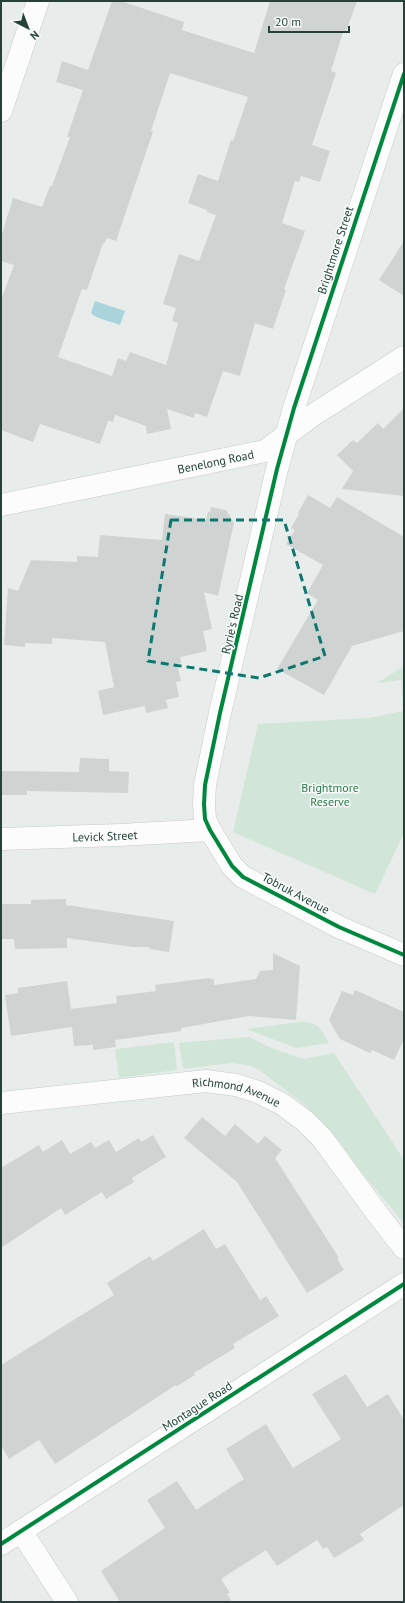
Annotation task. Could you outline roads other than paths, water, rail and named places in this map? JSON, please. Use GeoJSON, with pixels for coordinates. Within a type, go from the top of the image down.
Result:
{"type":"FeatureCollection","features":[{"type":"Feature","properties":{"kind":"street"},"geometry":{"type":"LineString","coordinates":[[1,111],[38,1]]}},
{"type":"Feature","properties":{"kind":"street","name":"Brightmore Street"},"geometry":{"type":"LineString","coordinates":[[288,434],[294,408],[404,74]]}},
{"type":"Feature","properties":{"kind":"street","name":"Benelong Road"},"geometry":{"type":"LineString","coordinates":[[1,505],[265,451],[313,415],[404,357]]}},
{"type":"Feature","properties":{"kind":"street","name":"Ryrie's Road"},"geometry":{"type":"LineString","coordinates":[[207,825],[204,804],[206,785],[220,713],[277,469],[288,434]]}},
{"type":"Feature","properties":{"kind":"street","name":"Levick Street"},"geometry":{"type":"LineString","coordinates":[[1,839],[120,835],[207,825]]}},
{"type":"Feature","properties":{"kind":"street","name":"Tobruk Avenue"},"geometry":{"type":"LineString","coordinates":[[207,825],[232,866],[243,877],[339,927],[404,955]]}},
{"type":"Feature","properties":{"kind":"street","name":"Richmond Avenue"},"geometry":{"type":"LineString","coordinates":[[1,1103],[206,1081],[236,1085],[258,1092],[282,1104],[304,1121],[322,1138],[404,1248]]}},
{"type":"Feature","properties":{"kind":"street","name":"Montague Road"},"geometry":{"type":"LineString","coordinates":[[1,1544],[404,1284]]}},
{"type":"Feature","properties":{"kind":"street"},"geometry":{"type":"LineString","coordinates":[[21,1531],[67,1602]]}},
{"type":"Feature","properties":{"kind":"water"},"geometry":{"type":"Polygon","coordinates":[[[95,301],[125,311],[120,325],[93,315],[91,313],[95,301]]]}},
{"type":"Feature","properties":{"kind":"park label","name":"Brightmore Reserve"},"geometry":{"type":"Point","coordinates":[330,794]}}]}
